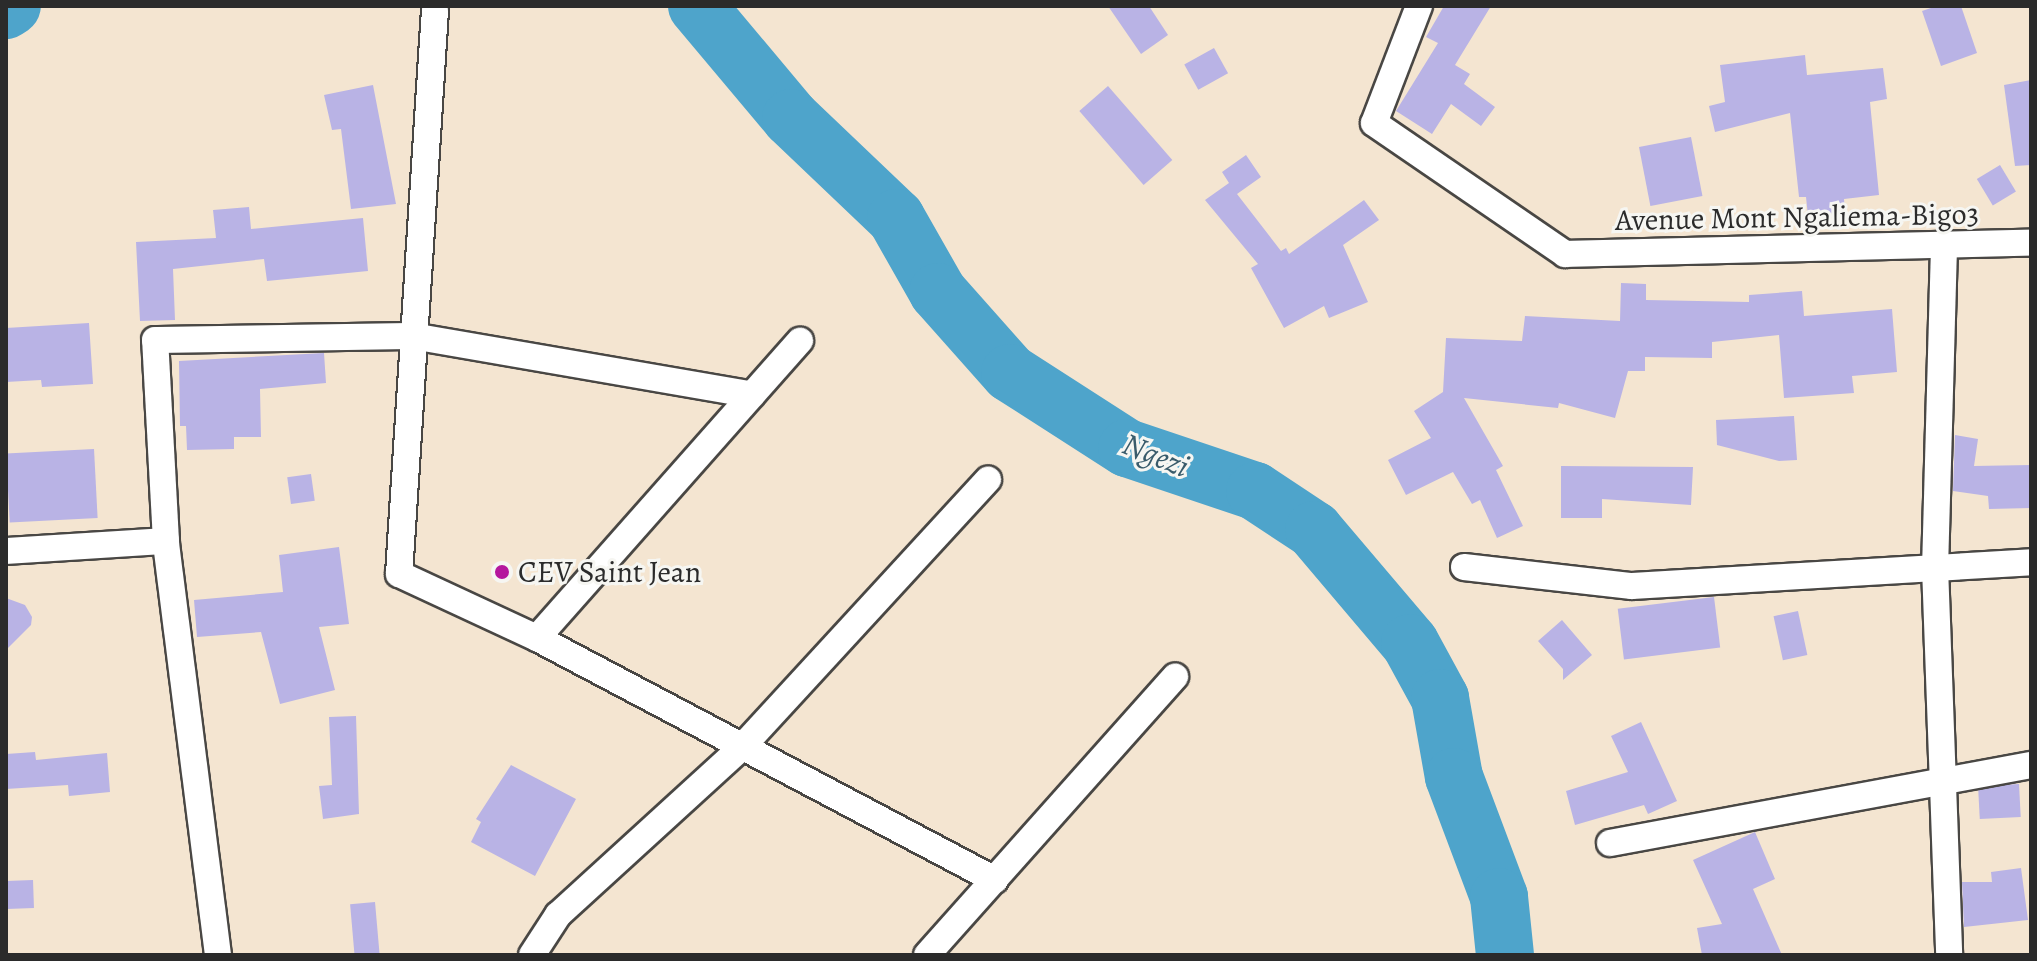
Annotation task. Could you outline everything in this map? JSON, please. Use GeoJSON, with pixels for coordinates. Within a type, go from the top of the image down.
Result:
{"type":"FeatureCollection","features":[{"type":"Feature","properties":{"kind":"street","name":"Avenue Mont Ngaliema-Bigo3"},"geometry":{"type":"LineString","coordinates":[[1419,6],[1374,123],[1565,254],[2031,243]]}},
{"type":"Feature","properties":{"kind":"street"},"geometry":{"type":"LineString","coordinates":[[435,10],[399,574],[537,638],[995,880]]}},
{"type":"Feature","properties":{"kind":"street"},"geometry":{"type":"LineString","coordinates":[[1944,247],[1935,567],[1949,955]]}},
{"type":"Feature","properties":{"kind":"street"},"geometry":{"type":"LineString","coordinates":[[218,955],[166,541],[155,340],[412,336],[752,395]]}},
{"type":"Feature","properties":{"kind":"street"},"geometry":{"type":"LineString","coordinates":[[537,638],[800,341]]}},
{"type":"Feature","properties":{"kind":"street"},"geometry":{"type":"LineString","coordinates":[[532,955],[558,915],[743,746],[988,480]]}},
{"type":"Feature","properties":{"kind":"street"},"geometry":{"type":"LineString","coordinates":[[6,551],[166,541]]}},
{"type":"Feature","properties":{"kind":"street"},"geometry":{"type":"LineString","coordinates":[[1464,567],[1632,586],[2031,562]]}},
{"type":"Feature","properties":{"kind":"street"},"geometry":{"type":"LineString","coordinates":[[927,955],[1175,677]]}},
{"type":"Feature","properties":{"kind":"street"},"geometry":{"type":"LineString","coordinates":[[1610,843],[2031,765]]}},
{"type":"Feature","properties":{"kind":"building"},"geometry":{"type":"Polygon","coordinates":[[[1108,6],[1149,6],[1168,35],[1141,54],[1108,6]]]}},
{"type":"Feature","properties":{"kind":"building"},"geometry":{"type":"Polygon","coordinates":[[[1444,6],[1491,6],[1455,65],[1470,74],[1464,84],[1495,107],[1481,126],[1451,104],[1432,134],[1396,111],[1438,43],[1426,37],[1444,6]]]}},
{"type":"Feature","properties":{"kind":"building"},"geometry":{"type":"Polygon","coordinates":[[[1937,6],[1961,6],[1977,53],[1941,66],[1922,11],[1937,6]]]}},
{"type":"Feature","properties":{"kind":"building"},"geometry":{"type":"Polygon","coordinates":[[[1214,48],[1228,73],[1198,90],[1184,64],[1214,48]]]}},
{"type":"Feature","properties":{"kind":"building"},"geometry":{"type":"Polygon","coordinates":[[[1805,55],[1807,75],[1883,68],[1887,99],[1870,102],[1879,195],[1844,199],[1845,212],[1808,216],[1806,197],[1799,197],[1790,113],[1715,132],[1709,106],[1725,102],[1720,65],[1805,55]]]}},
{"type":"Feature","properties":{"kind":"building"},"geometry":{"type":"Polygon","coordinates":[[[2031,80],[2031,165],[2015,166],[2004,85],[2031,80]]]}},
{"type":"Feature","properties":{"kind":"building"},"geometry":{"type":"Polygon","coordinates":[[[373,85],[396,204],[351,209],[341,129],[332,130],[324,95],[373,85]]]}},
{"type":"Feature","properties":{"kind":"building"},"geometry":{"type":"Polygon","coordinates":[[[1108,86],[1172,160],[1144,185],[1079,111],[1108,86]]]}},
{"type":"Feature","properties":{"kind":"building"},"geometry":{"type":"Polygon","coordinates":[[[1691,137],[1702,196],[1650,206],[1639,147],[1691,137]]]}},
{"type":"Feature","properties":{"kind":"building"},"geometry":{"type":"Polygon","coordinates":[[[1246,155],[1261,177],[1237,194],[1281,251],[1286,248],[1289,254],[1364,200],[1379,220],[1343,245],[1368,302],[1329,318],[1324,306],[1284,328],[1251,268],[1258,264],[1205,200],[1229,183],[1222,172],[1246,155]]]}},
{"type":"Feature","properties":{"kind":"building"},"geometry":{"type":"Polygon","coordinates":[[[2000,165],[2016,192],[1993,205],[1977,179],[2000,165]]]}},
{"type":"Feature","properties":{"kind":"building"},"geometry":{"type":"Polygon","coordinates":[[[249,207],[251,229],[363,218],[368,271],[267,281],[264,259],[173,269],[175,320],[140,321],[136,242],[216,238],[213,210],[249,207]]]}},
{"type":"Feature","properties":{"kind":"building"},"geometry":{"type":"Polygon","coordinates":[[[1621,283],[1646,284],[1646,300],[1749,302],[1749,295],[1802,291],[1804,316],[1892,309],[1897,372],[1852,376],[1854,393],[1784,398],[1779,335],[1712,342],[1712,358],[1645,357],[1645,371],[1628,371],[1615,418],[1559,403],[1558,408],[1464,398],[1503,466],[1496,470],[1523,526],[1497,538],[1480,500],[1472,504],[1453,472],[1406,495],[1388,460],[1431,438],[1414,411],[1443,392],[1446,338],[1522,341],[1525,316],[1620,321],[1621,283]]]}},
{"type":"Feature","properties":{"kind":"building"},"geometry":{"type":"Polygon","coordinates":[[[89,323],[93,384],[42,387],[41,380],[6,382],[6,328],[89,323]]]}},
{"type":"Feature","properties":{"kind":"building"},"geometry":{"type":"Polygon","coordinates":[[[324,353],[326,383],[260,389],[261,437],[234,437],[234,449],[187,450],[186,426],[180,426],[179,361],[324,353]]]}},
{"type":"Feature","properties":{"kind":"building"},"geometry":{"type":"Polygon","coordinates":[[[1794,416],[1797,460],[1779,461],[1717,445],[1716,420],[1794,416]]]}},
{"type":"Feature","properties":{"kind":"building"},"geometry":{"type":"Polygon","coordinates":[[[1955,435],[1978,439],[1974,466],[2031,465],[2031,508],[1989,509],[1988,496],[1953,491],[1955,435]]]}},
{"type":"Feature","properties":{"kind":"building"},"geometry":{"type":"Polygon","coordinates":[[[94,449],[98,518],[10,523],[6,454],[94,449]]]}},
{"type":"Feature","properties":{"kind":"building"},"geometry":{"type":"Polygon","coordinates":[[[1561,466],[1693,467],[1691,505],[1602,499],[1602,518],[1561,518],[1561,466]]]}},
{"type":"Feature","properties":{"kind":"building"},"geometry":{"type":"Polygon","coordinates":[[[311,474],[315,501],[291,504],[287,477],[311,474]]]}},
{"type":"Feature","properties":{"kind":"building"},"geometry":{"type":"Polygon","coordinates":[[[339,547],[349,624],[319,627],[335,690],[280,704],[261,632],[197,637],[194,600],[283,592],[279,555],[339,547]]]}},
{"type":"Feature","properties":{"kind":"building"},"geometry":{"type":"Polygon","coordinates":[[[1714,597],[1720,648],[1624,659],[1618,609],[1714,597]]]}},
{"type":"Feature","properties":{"kind":"building"},"geometry":{"type":"Polygon","coordinates":[[[6,598],[25,605],[32,617],[31,625],[6,650],[6,598]]]}},
{"type":"Feature","properties":{"kind":"building"},"geometry":{"type":"Polygon","coordinates":[[[1798,611],[1807,655],[1783,660],[1774,616],[1798,611]]]}},
{"type":"Feature","properties":{"kind":"building"},"geometry":{"type":"Polygon","coordinates":[[[1562,620],[1592,655],[1563,680],[1563,669],[1538,641],[1562,620]]]}},
{"type":"Feature","properties":{"kind":"building"},"geometry":{"type":"Polygon","coordinates":[[[356,716],[359,814],[323,819],[319,786],[332,785],[329,717],[356,716]]]}},
{"type":"Feature","properties":{"kind":"building"},"geometry":{"type":"Polygon","coordinates":[[[1641,722],[1677,801],[1648,814],[1644,805],[1575,825],[1566,791],[1628,772],[1611,736],[1641,722]]]}},
{"type":"Feature","properties":{"kind":"building"},"geometry":{"type":"Polygon","coordinates":[[[35,752],[36,760],[107,753],[110,792],[69,796],[68,785],[6,789],[6,754],[35,752]]]}},
{"type":"Feature","properties":{"kind":"building"},"geometry":{"type":"Polygon","coordinates":[[[511,765],[576,799],[535,876],[471,842],[481,822],[476,819],[511,765]]]}},
{"type":"Feature","properties":{"kind":"building"},"geometry":{"type":"Polygon","coordinates":[[[2019,784],[2021,817],[1980,819],[1978,786],[2019,784]]]}},
{"type":"Feature","properties":{"kind":"building"},"geometry":{"type":"Polygon","coordinates":[[[1755,832],[1775,879],[1753,889],[1782,955],[1702,955],[1697,928],[1722,924],[1693,860],[1755,832]]]}},
{"type":"Feature","properties":{"kind":"building"},"geometry":{"type":"Polygon","coordinates":[[[2021,868],[2028,920],[1964,927],[1962,882],[1992,882],[1991,872],[2021,868]]]}},
{"type":"Feature","properties":{"kind":"building"},"geometry":{"type":"Polygon","coordinates":[[[33,880],[34,908],[7,909],[6,881],[33,880]]]}},
{"type":"Feature","properties":{"kind":"building"},"geometry":{"type":"Polygon","coordinates":[[[375,902],[380,955],[355,955],[350,904],[375,902]]]}},
{"type":"Feature","properties":{"kind":"waterway","name":"Ngezi"},"geometry":{"type":"LineString","coordinates":[[6,10],[12,6]]}},
{"type":"Feature","properties":{"kind":"waterway","name":"Ngezi"},"geometry":{"type":"LineString","coordinates":[[697,6],[791,118],[896,218],[938,292],[1010,373],[1127,448],[1255,491],[1314,530],[1410,643],[1440,698],[1454,777],[1499,897],[1505,955]]}},
{"type":"Feature","properties":{"kind":"place","name":"CEV Saint Jean"},"geometry":{"type":"Point","coordinates":[502,572]}}]}
